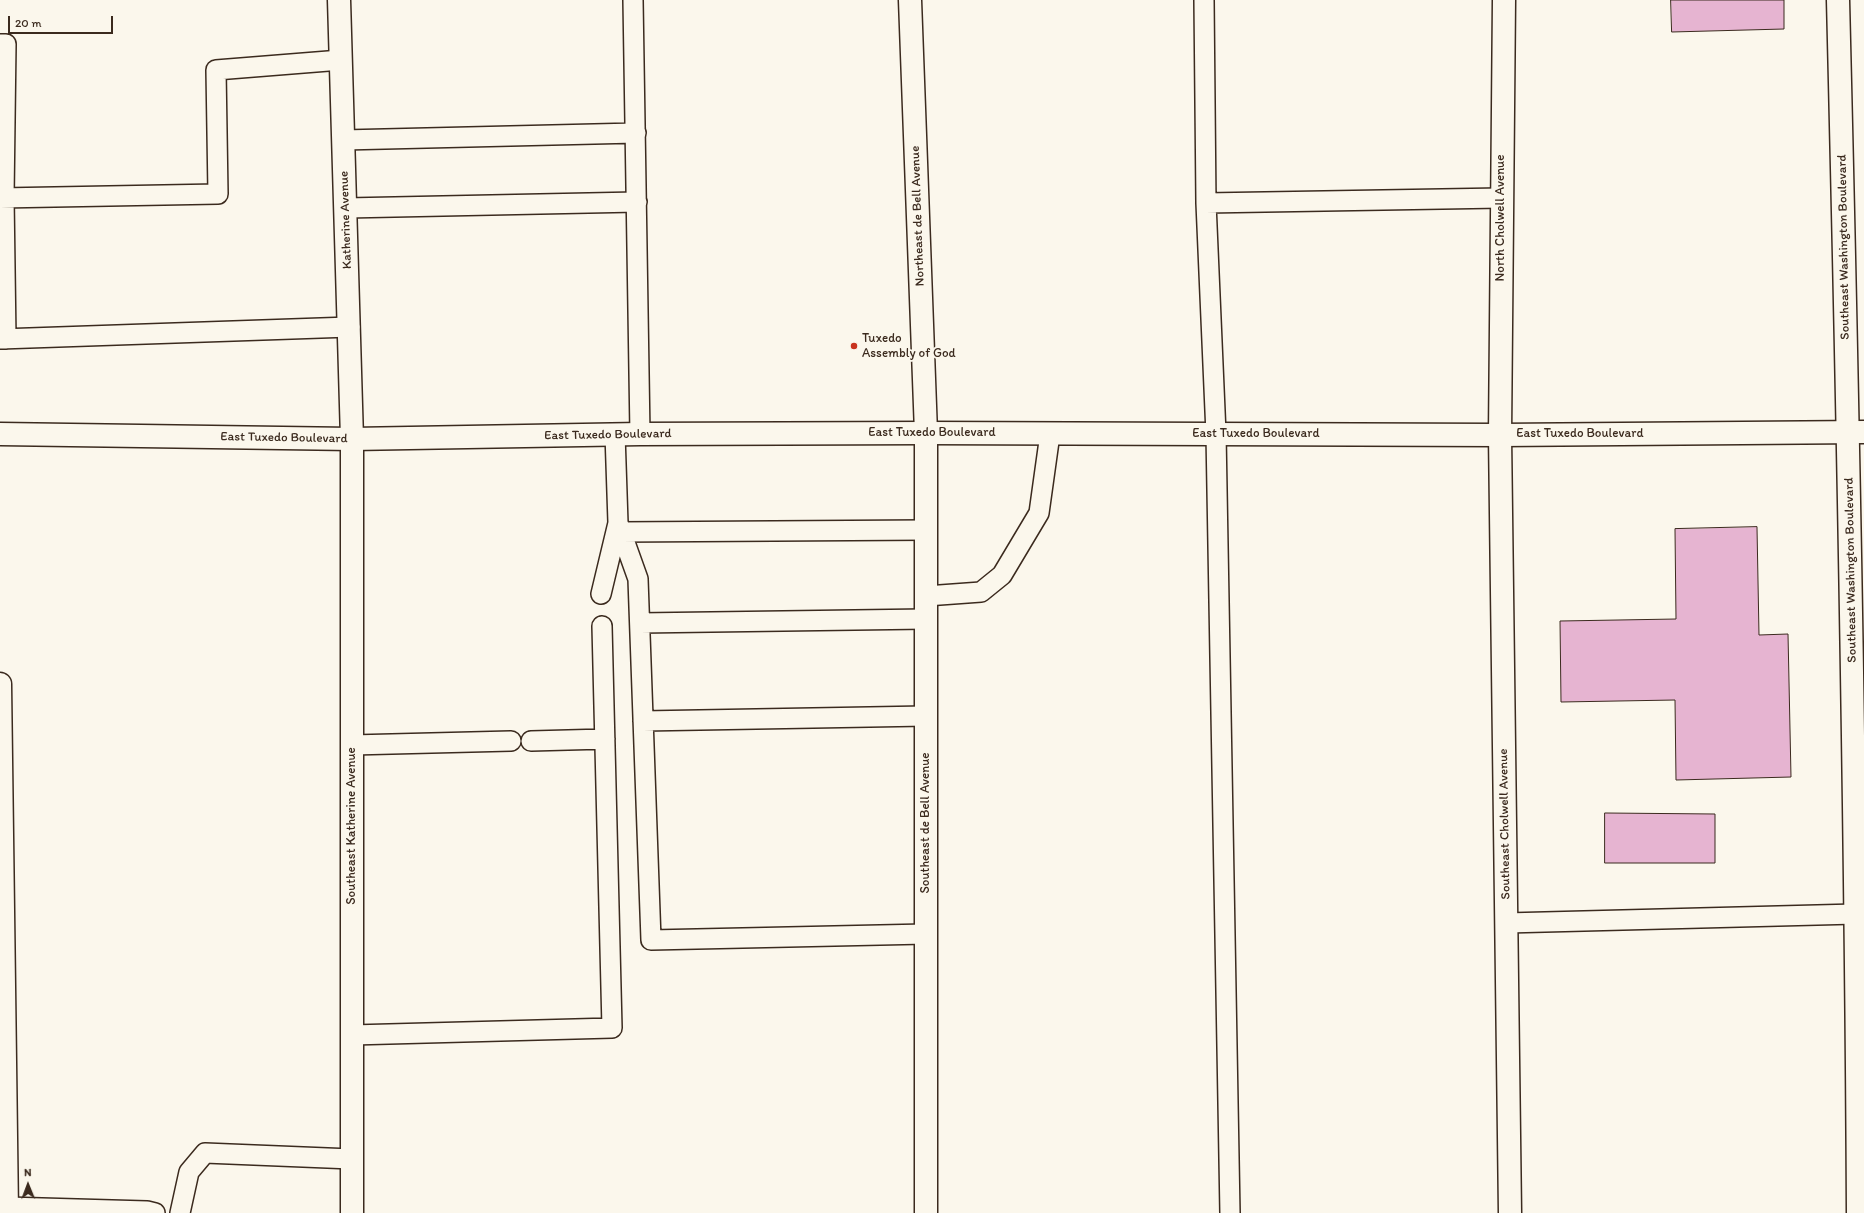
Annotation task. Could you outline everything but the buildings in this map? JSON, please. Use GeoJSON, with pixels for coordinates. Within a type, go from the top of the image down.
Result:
{"type":"FeatureCollection","features":[{"type":"Feature","properties":{"kind":"street","name":"Katherine Avenue"},"geometry":{"type":"LineString","coordinates":[[339,0],[350,327],[352,439]]}},
{"type":"Feature","properties":{"kind":"street","name":"Northeast de Bell Avenue"},"geometry":{"type":"LineString","coordinates":[[910,0],[926,433]]}},
{"type":"Feature","properties":{"kind":"street","name":"North Cholwell Avenue"},"geometry":{"type":"LineString","coordinates":[[1500,435],[1504,0]]}},
{"type":"Feature","properties":{"kind":"street","name":"Southeast Washington Boulevard"},"geometry":{"type":"LineString","coordinates":[[1838,0],[1856,432],[1859,754],[1856,914],[1858,1213]]}},
{"type":"Feature","properties":{"kind":"street","name":"East Tuxedo Boulevard"},"geometry":{"type":"LineString","coordinates":[[0,434],[352,439],[616,434],[926,433],[1500,435],[1856,432]]}},
{"type":"Feature","properties":{"kind":"street","name":"Southeast de Bell Avenue"},"geometry":{"type":"LineString","coordinates":[[926,433],[926,1213]]}},
{"type":"Feature","properties":{"kind":"street","name":"Southeast Cholwell Avenue"},"geometry":{"type":"LineString","coordinates":[[1500,435],[1510,1213]]}},
{"type":"Feature","properties":{"kind":"street","name":"Southeast Katherine Avenue"},"geometry":{"type":"LineString","coordinates":[[352,439],[352,1213]]}},
{"type":"Feature","properties":{"kind":"street"},"geometry":{"type":"LineString","coordinates":[[0,684],[7,1210]]}},
{"type":"Feature","properties":{"kind":"lane"},"geometry":{"type":"LineString","coordinates":[[633,0],[640,434]]}},
{"type":"Feature","properties":{"kind":"lane"},"geometry":{"type":"LineString","coordinates":[[1204,0],[1206,203],[1216,434],[1230,1213]]}},
{"type":"Feature","properties":{"kind":"lane"},"geometry":{"type":"LineString","coordinates":[[0,44],[6,44],[2,198],[3,339],[350,327]]}},
{"type":"Feature","properties":{"kind":"lane"},"geometry":{"type":"LineString","coordinates":[[2,198],[218,194],[216,70],[341,60]]}},
{"type":"Feature","properties":{"kind":"lane"},"geometry":{"type":"LineString","coordinates":[[343,140],[636,134]]}},
{"type":"Feature","properties":{"kind":"lane"},"geometry":{"type":"LineString","coordinates":[[1206,203],[1501,198]]}},
{"type":"Feature","properties":{"kind":"lane"},"geometry":{"type":"LineString","coordinates":[[346,208],[637,202]]}},
{"type":"Feature","properties":{"kind":"lane"},"geometry":{"type":"LineString","coordinates":[[601,594],[619,528],[616,434]]}},
{"type":"Feature","properties":{"kind":"lane"},"geometry":{"type":"LineString","coordinates":[[926,596],[981,592],[1002,575],[1039,513],[1050,434]]}},
{"type":"Feature","properties":{"kind":"lane"},"geometry":{"type":"LineString","coordinates":[[619,528],[926,530]]}},
{"type":"Feature","properties":{"kind":"lane"},"geometry":{"type":"LineString","coordinates":[[619,528],[638,579],[651,940],[926,934]]}},
{"type":"Feature","properties":{"kind":"lane"},"geometry":{"type":"LineString","coordinates":[[640,624],[926,619]]}},
{"type":"Feature","properties":{"kind":"lane"},"geometry":{"type":"LineString","coordinates":[[352,1035],[612,1028],[602,626]]}},
{"type":"Feature","properties":{"kind":"lane"},"geometry":{"type":"LineString","coordinates":[[643,721],[926,716]]}},
{"type":"Feature","properties":{"kind":"lane"},"geometry":{"type":"LineString","coordinates":[[531,741],[605,739]]}},
{"type":"Feature","properties":{"kind":"lane"},"geometry":{"type":"LineString","coordinates":[[352,745],[511,741]]}},
{"type":"Feature","properties":{"kind":"lane"},"geometry":{"type":"LineString","coordinates":[[1506,923],[1856,914]]}},
{"type":"Feature","properties":{"kind":"lane"},"geometry":{"type":"LineString","coordinates":[[180,1213],[189,1172],[205,1152],[352,1159]]}},
{"type":"Feature","properties":{"kind":"lane"},"geometry":{"type":"LineString","coordinates":[[7,1210],[147,1211],[155,1213]]}},
{"type":"Feature","properties":{"kind":"place","name":"Tuxedo Assembly of God"},"geometry":{"type":"Point","coordinates":[854,346]}}]}
